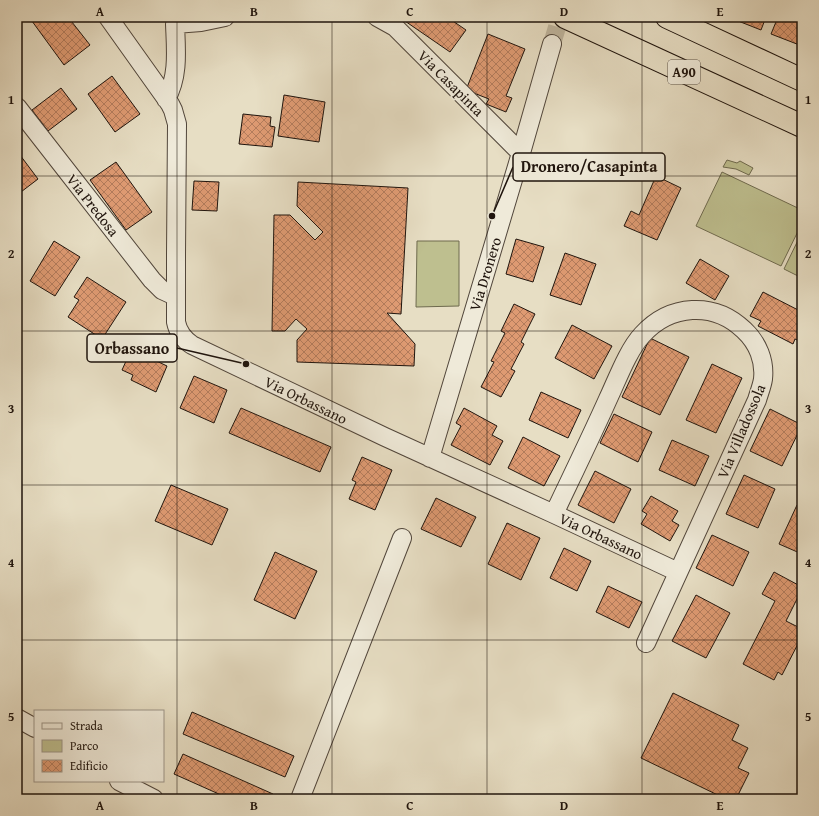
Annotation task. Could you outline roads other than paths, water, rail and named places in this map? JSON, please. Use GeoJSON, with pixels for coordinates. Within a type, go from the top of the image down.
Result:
{"type":"FeatureCollection","features":[{"type":"Feature","properties":{"kind":"highway","name":"A90"},"geometry":{"type":"LineString","coordinates":[[565,17],[802,126]]}},
{"type":"Feature","properties":{"kind":"highway"},"geometry":{"type":"LineString","coordinates":[[667,17],[802,80]]}},
{"type":"Feature","properties":{"kind":"street","name":"Via Orbassano"},"geometry":{"type":"LineString","coordinates":[[108,17],[173,110],[177,124],[176,325],[181,335],[187,342],[385,437],[678,572]]}},
{"type":"Feature","properties":{"kind":"street"},"geometry":{"type":"LineString","coordinates":[[166,100],[173,83],[175,70],[175,24],[201,22],[225,17]]}},
{"type":"Feature","properties":{"kind":"street","name":"Via Casapinta"},"geometry":{"type":"LineString","coordinates":[[377,17],[396,27],[521,153]]}},
{"type":"Feature","properties":{"kind":"street","name":"Via Dronero"},"geometry":{"type":"LineString","coordinates":[[430,458],[552,44]]}},
{"type":"Feature","properties":{"kind":"street","name":"Via Predosa"},"geometry":{"type":"LineString","coordinates":[[17,107],[152,280],[162,290],[175,296]]}},
{"type":"Feature","properties":{"kind":"street","name":"Via Villadossola"},"geometry":{"type":"LineString","coordinates":[[554,514],[619,374],[643,334],[659,320],[670,314],[685,310],[700,310],[710,311],[738,324],[749,335],[762,359],[763,380],[757,400],[646,643]]}},
{"type":"Feature","properties":{"kind":"street"},"geometry":{"type":"LineString","coordinates":[[300,799],[402,538]]}},
{"type":"Feature","properties":{"kind":"street"},"geometry":{"type":"LineString","coordinates":[[17,718],[34,727]]}},
{"type":"Feature","properties":{"kind":"street"},"geometry":{"type":"LineString","coordinates":[[121,782],[154,799]]}},
{"type":"Feature","properties":{"kind":"tunnel"},"geometry":{"type":"LineString","coordinates":[[552,44],[560,17]]}},
{"type":"Feature","properties":{"kind":"place","name":"Dronero/Casapinta"},"geometry":{"type":"Point","coordinates":[492,216]}},
{"type":"Feature","properties":{"kind":"place","name":"Orbassano"},"geometry":{"type":"Point","coordinates":[246,364]}}]}
